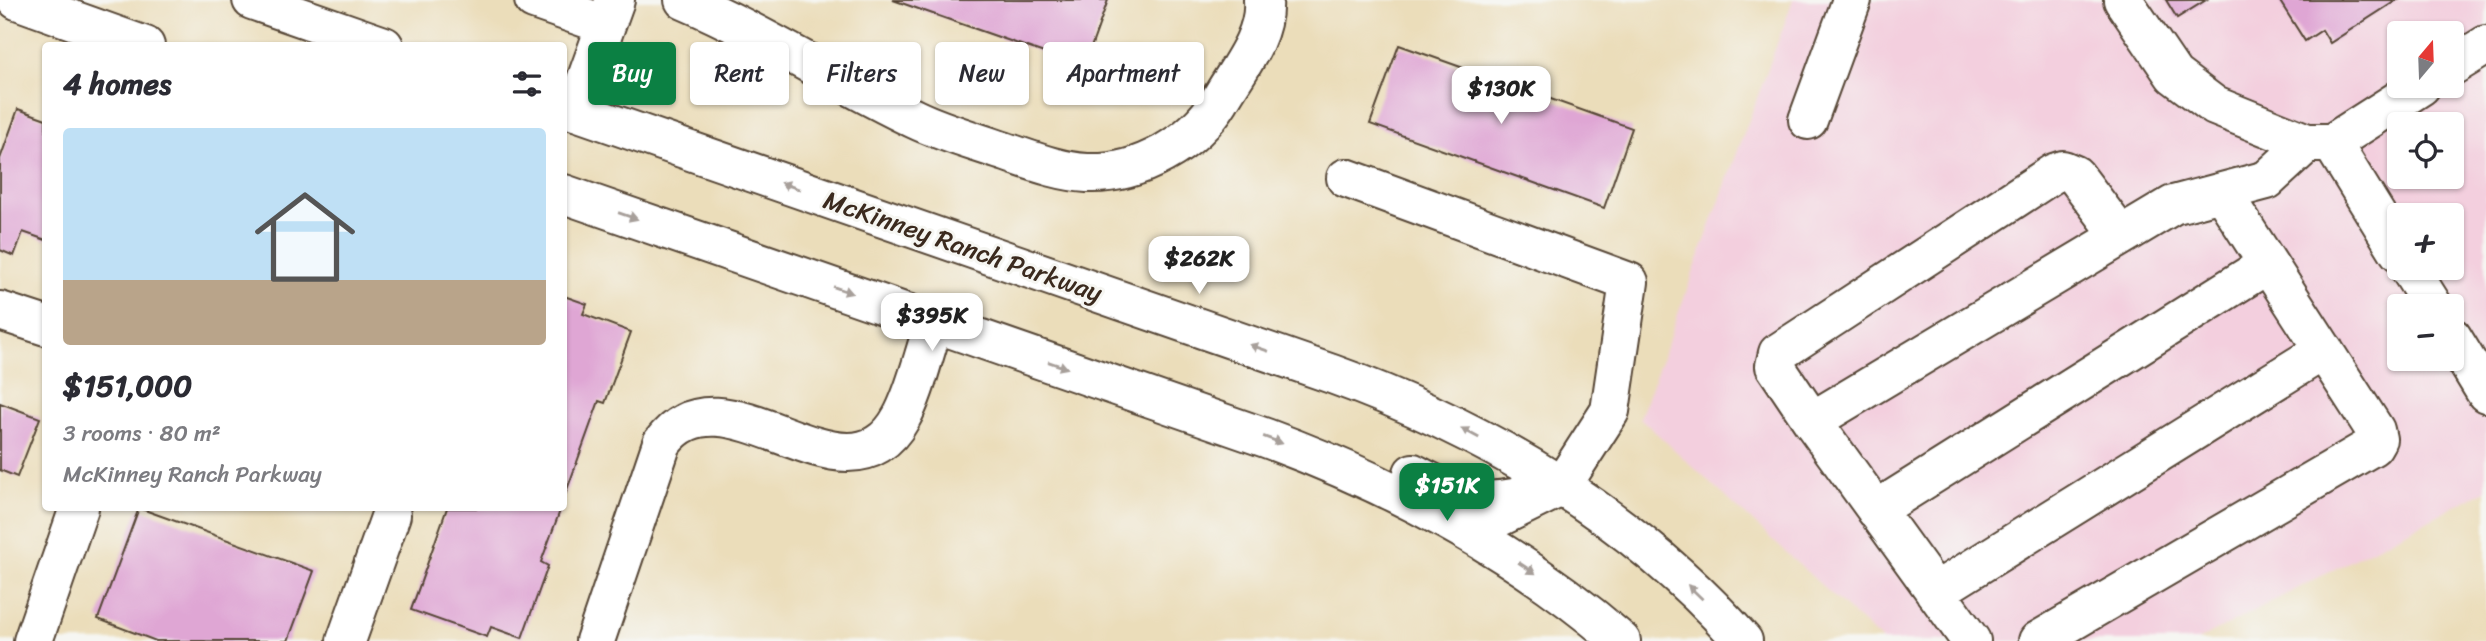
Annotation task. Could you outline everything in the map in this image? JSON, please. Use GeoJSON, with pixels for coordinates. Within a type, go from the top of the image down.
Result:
{"type":"FeatureCollection","features":[{"type":"Feature","properties":{"kind":"main road"},"geometry":{"type":"LineString","coordinates":[[17,0],[134,42]]}},
{"type":"Feature","properties":{"kind":"main road"},"geometry":{"type":"LineString","coordinates":[[252,0],[373,42]]}},
{"type":"Feature","properties":{"kind":"main road"},"geometry":{"type":"LineString","coordinates":[[534,0],[611,13],[569,109]]}},
{"type":"Feature","properties":{"kind":"main road"},"geometry":{"type":"LineString","coordinates":[[684,0],[766,38],[917,120],[1047,166],[1090,173],[1115,170],[1167,153],[1197,131],[1213,111],[1261,30],[1263,0]]}},
{"type":"Feature","properties":{"kind":"main road"},"geometry":{"type":"LineString","coordinates":[[1808,120],[1852,0]]}},
{"type":"Feature","properties":{"kind":"main road"},"geometry":{"type":"LineString","coordinates":[[2123,0],[2174,75],[2214,106],[2320,143],[2387,235]]}},
{"type":"Feature","properties":{"kind":"main road"},"geometry":{"type":"LineString","coordinates":[[2464,58],[2486,44]]}},
{"type":"Feature","properties":{"kind":"main road"},"geometry":{"type":"LineString","coordinates":[[1812,421],[2173,205],[2223,194],[2267,180],[2320,143],[2400,98]]}},
{"type":"Feature","properties":{"kind":"main road","name":"McKinney Ranch Parkway"},"geometry":{"type":"LineString","coordinates":[[569,109],[1368,387],[1465,429],[1561,487],[1686,583],[1743,641]]}},
{"type":"Feature","properties":{"kind":"main road"},"geometry":{"type":"LineString","coordinates":[[1971,641],[1775,366],[1778,354],[2054,173],[2063,170],[2075,175],[2120,236]]}},
{"type":"Feature","properties":{"kind":"main road"},"geometry":{"type":"LineString","coordinates":[[1346,178],[1629,282],[1610,411],[1561,487],[1469,532]]}},
{"type":"Feature","properties":{"kind":"main road"},"geometry":{"type":"LineString","coordinates":[[2038,641],[2373,446],[2377,439],[2375,430],[2223,194]]}},
{"type":"Feature","properties":{"kind":"main road"},"geometry":{"type":"LineString","coordinates":[[567,195],[1321,458],[1369,478],[1469,532],[1564,594],[1621,641]]}},
{"type":"Feature","properties":{"kind":"main road"},"geometry":{"type":"LineString","coordinates":[[1876,510],[2268,264]]}},
{"type":"Feature","properties":{"kind":"main road"},"geometry":{"type":"LineString","coordinates":[[0,311],[42,325]]}},
{"type":"Feature","properties":{"kind":"main road"},"geometry":{"type":"LineString","coordinates":[[595,641],[662,443],[670,432],[693,419],[723,415],[825,450],[848,454],[870,448],[901,419],[934,322]]}},
{"type":"Feature","properties":{"kind":"main road"},"geometry":{"type":"LineString","coordinates":[[1935,592],[2323,350]]}},
{"type":"Feature","properties":{"kind":"main road"},"geometry":{"type":"LineString","coordinates":[[2464,357],[2486,393]]}},
{"type":"Feature","properties":{"kind":"main road"},"geometry":{"type":"LineString","coordinates":[[1321,458],[1345,442],[1381,455],[1451,493],[1484,503],[1504,501],[1561,487]]}},
{"type":"Feature","properties":{"kind":"main road"},"geometry":{"type":"LineString","coordinates":[[33,641],[78,511]]}},
{"type":"Feature","properties":{"kind":"main road"},"geometry":{"type":"LineString","coordinates":[[346,641],[385,511]]}},
{"type":"Feature","properties":{"kind":"shaded area"},"geometry":{"type":"Polygon","coordinates":[[[1793,0],[2486,0],[2486,490],[2197,641],[1882,641],[1640,418],[1793,0]]]}},
{"type":"Feature","properties":{"kind":"building"},"geometry":{"type":"Polygon","coordinates":[[[893,0],[1108,0],[1093,42],[1043,42],[1043,53],[1029,48],[1029,42],[1013,42],[893,0]]]}},
{"type":"Feature","properties":{"kind":"building"},"geometry":{"type":"Polygon","coordinates":[[[2166,0],[2206,0],[2177,18],[2166,0]]]}},
{"type":"Feature","properties":{"kind":"building"},"geometry":{"type":"Polygon","coordinates":[[[2279,0],[2397,0],[2330,43],[2322,30],[2305,41],[2279,0]]]}},
{"type":"Feature","properties":{"kind":"building"},"geometry":{"type":"Polygon","coordinates":[[[1399,45],[1632,128],[1604,208],[1370,124],[1399,45]]]}},
{"type":"Feature","properties":{"kind":"building"},"geometry":{"type":"Polygon","coordinates":[[[18,109],[42,118],[42,239],[23,232],[14,256],[0,250],[0,159],[18,109]]]}},
{"type":"Feature","properties":{"kind":"building"},"geometry":{"type":"Polygon","coordinates":[[[567,297],[587,304],[583,314],[631,332],[605,403],[599,401],[567,490],[567,297]]]}},
{"type":"Feature","properties":{"kind":"building"},"geometry":{"type":"Polygon","coordinates":[[[0,403],[40,418],[17,477],[0,470],[0,403]]]}},
{"type":"Feature","properties":{"kind":"building"},"geometry":{"type":"Polygon","coordinates":[[[138,511],[147,511],[314,571],[288,641],[156,641],[98,619],[138,511]]]}},
{"type":"Feature","properties":{"kind":"building"},"geometry":{"type":"Polygon","coordinates":[[[446,511],[560,511],[541,562],[548,566],[522,638],[491,627],[487,637],[411,610],[446,511]]]}}]}
